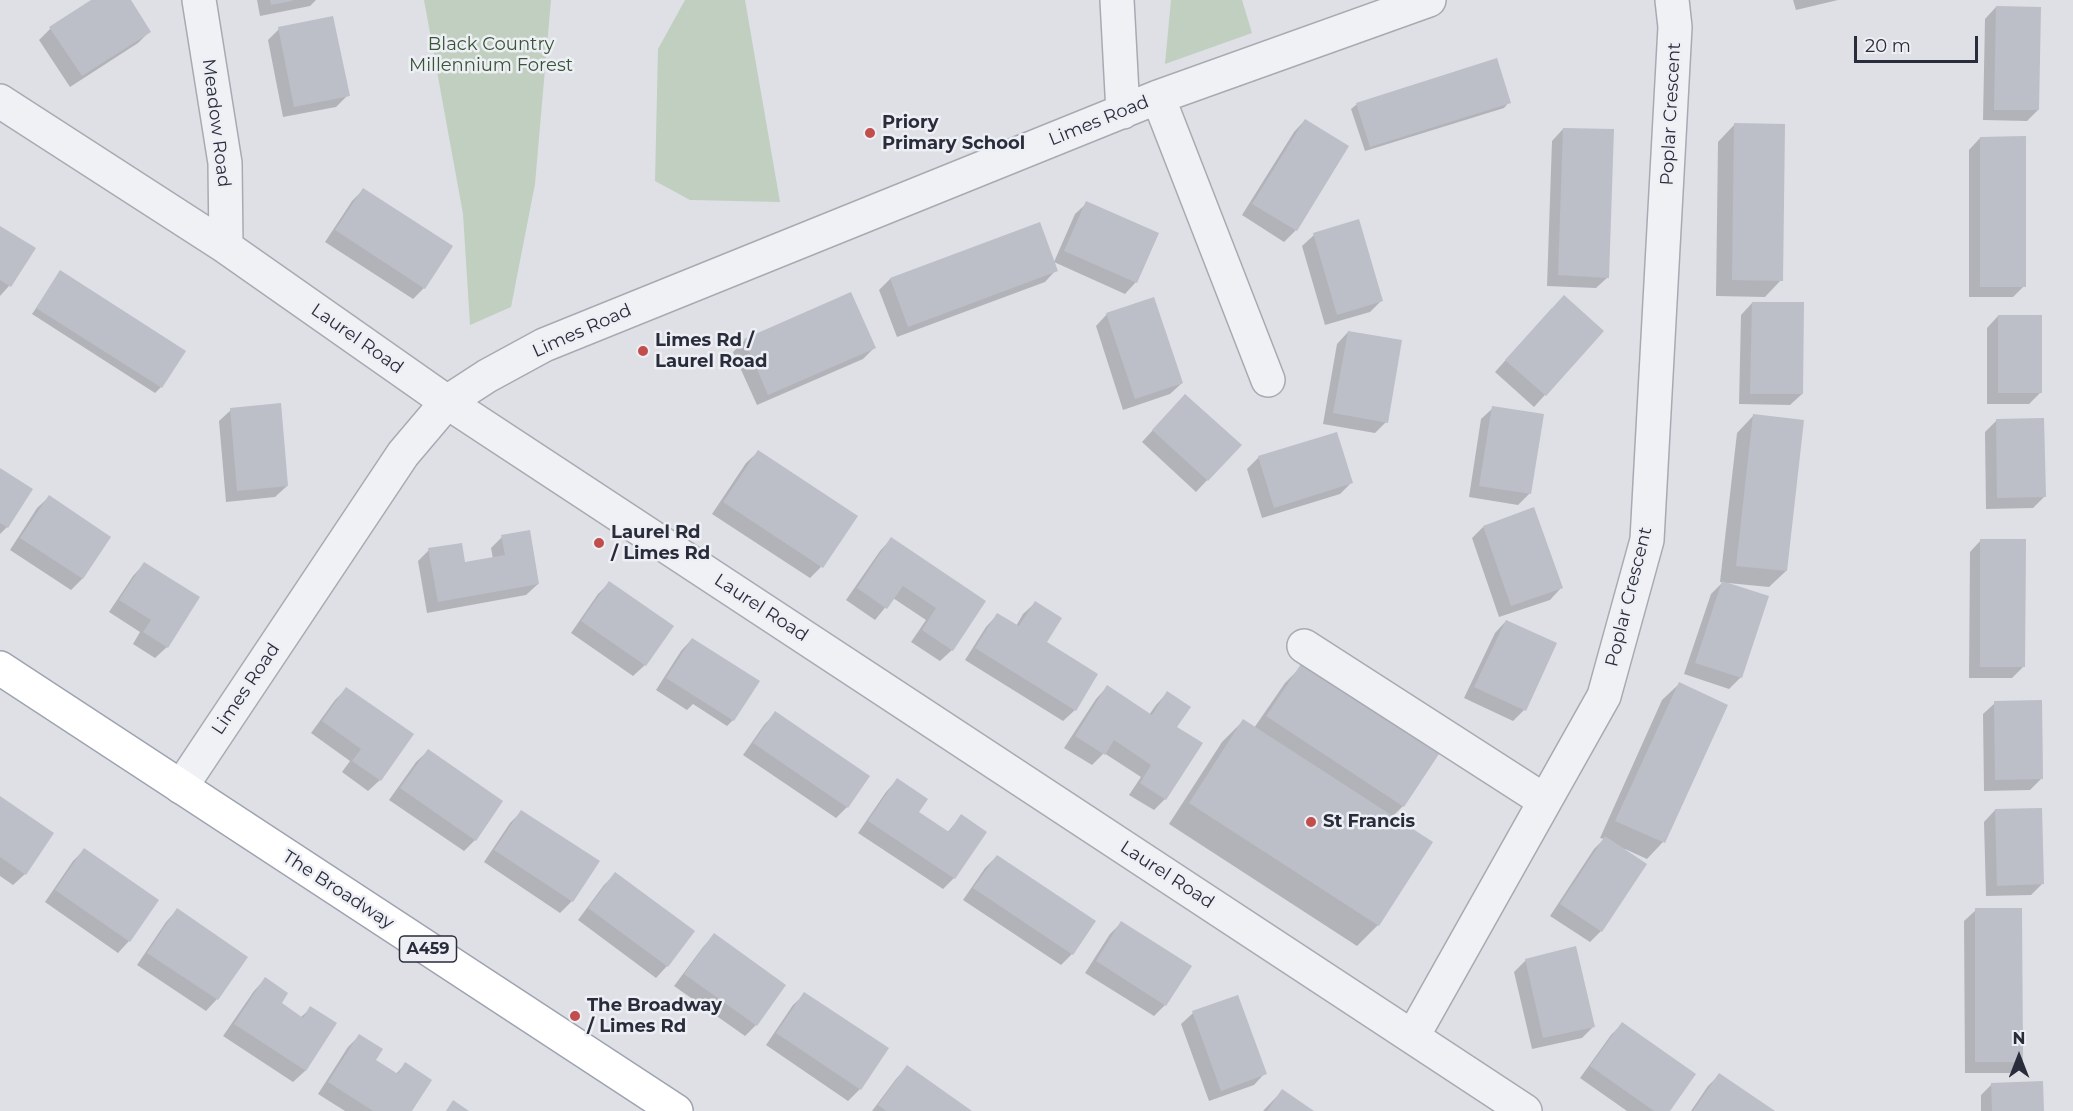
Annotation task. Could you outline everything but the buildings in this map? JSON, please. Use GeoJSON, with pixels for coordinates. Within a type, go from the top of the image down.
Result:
{"type":"FeatureCollection","features":[{"type":"Feature","properties":{"kind":"main road","name":"The Broadway"},"geometry":{"type":"LineString","coordinates":[[0,668],[676,1111]]}},
{"type":"Feature","properties":{"kind":"street","name":"Meadow Road"},"geometry":{"type":"LineString","coordinates":[[199,0],[225,163],[226,247]]}},
{"type":"Feature","properties":{"kind":"street"},"geometry":{"type":"LineString","coordinates":[[1117,0],[1123,112]]}},
{"type":"Feature","properties":{"kind":"street","name":"Limes Road"},"geometry":{"type":"LineString","coordinates":[[181,787],[403,454],[447,402],[487,376],[544,345],[1158,97],[1429,0]]}},
{"type":"Feature","properties":{"kind":"street","name":"Poplar Crescent"},"geometry":{"type":"LineString","coordinates":[[1413,1036],[1604,696],[1647,540],[1675,27],[1672,0]]}},
{"type":"Feature","properties":{"kind":"street","name":"Limes Road"},"geometry":{"type":"LineString","coordinates":[[1158,97],[1268,380]]}},
{"type":"Feature","properties":{"kind":"street","name":"Laurel Road"},"geometry":{"type":"LineString","coordinates":[[0,101],[226,247],[447,402],[1525,1111]]}},
{"type":"Feature","properties":{"kind":"street"},"geometry":{"type":"LineString","coordinates":[[1304,646],[1545,801]]}},
{"type":"Feature","properties":{"kind":"green space","name":"Black Country Millennium Forest"},"geometry":{"type":"Polygon","coordinates":[[[424,0],[551,0],[535,184],[511,307],[470,325],[463,214],[424,0]]]}},
{"type":"Feature","properties":{"kind":"green space"},"geometry":{"type":"Polygon","coordinates":[[[685,0],[745,0],[780,202],[690,200],[655,181],[658,49],[685,0]]]}},
{"type":"Feature","properties":{"kind":"green space"},"geometry":{"type":"Polygon","coordinates":[[[1171,0],[1242,0],[1252,33],[1165,64],[1171,0]]]}},
{"type":"Feature","properties":{"kind":"place","name":"Priory Primary School"},"geometry":{"type":"Point","coordinates":[870,133]}},
{"type":"Feature","properties":{"kind":"place","name":"Limes Rd / Laurel Road"},"geometry":{"type":"Point","coordinates":[643,351]}},
{"type":"Feature","properties":{"kind":"place","name":"Laurel Rd / Limes Rd"},"geometry":{"type":"Point","coordinates":[599,543]}},
{"type":"Feature","properties":{"kind":"place","name":"St Francis"},"geometry":{"type":"Point","coordinates":[1311,822]}},
{"type":"Feature","properties":{"kind":"place","name":"The Broadway / Limes Rd"},"geometry":{"type":"Point","coordinates":[575,1016]}}]}
